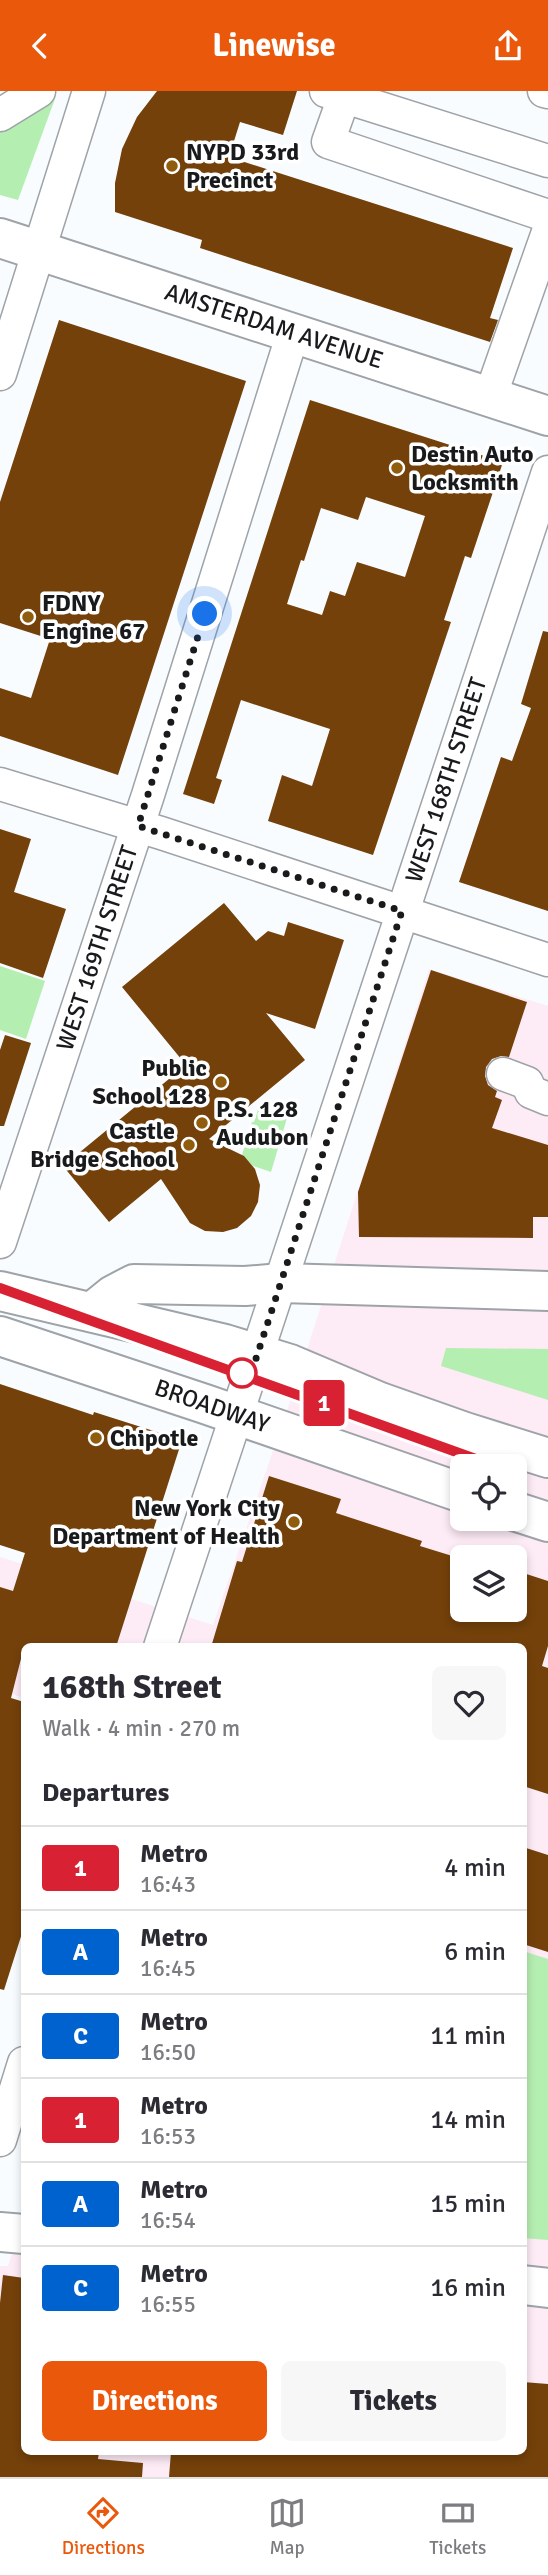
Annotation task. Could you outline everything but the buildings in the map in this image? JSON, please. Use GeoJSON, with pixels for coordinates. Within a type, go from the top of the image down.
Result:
{"type":"FeatureCollection","features":[{"type":"Feature","properties":{"kind":"main road","name":"AMSTERDAM AVENUE"},"geometry":{"type":"LineString","coordinates":[[0,237],[548,416]]}},
{"type":"Feature","properties":{"kind":"main road"},"geometry":{"type":"LineString","coordinates":[[92,1311],[113,1295],[134,1284],[245,1286],[281,1283],[548,1291]]}},
{"type":"Feature","properties":{"kind":"main road"},"geometry":{"type":"LineString","coordinates":[[0,1291],[225,1344],[289,1364],[496,1454]]}},
{"type":"Feature","properties":{"kind":"main road","name":"BROADWAY"},"geometry":{"type":"LineString","coordinates":[[0,1336],[450,1489]]}},
{"type":"Feature","properties":{"kind":"main road"},"geometry":{"type":"LineString","coordinates":[[527,1457],[548,1458]]}},
{"type":"Feature","properties":{"kind":"main road"},"geometry":{"type":"LineString","coordinates":[[527,1515],[548,1522]]}},
{"type":"Feature","properties":{"kind":"main road"},"geometry":{"type":"LineString","coordinates":[[0,2232],[21,2234]]}},
{"type":"Feature","properties":{"kind":"main road"},"geometry":{"type":"LineString","coordinates":[[527,2285],[548,2288]]}},
{"type":"Feature","properties":{"kind":"street"},"geometry":{"type":"LineString","coordinates":[[0,115],[39,91]]}},
{"type":"Feature","properties":{"kind":"street"},"geometry":{"type":"LineString","coordinates":[[0,374],[89,91]]}},
{"type":"Feature","properties":{"kind":"street"},"geometry":{"type":"LineString","coordinates":[[548,161],[335,94],[328,142],[548,216]]}},
{"type":"Feature","properties":{"kind":"street"},"geometry":{"type":"LineString","coordinates":[[491,397],[548,232]]}},
{"type":"Feature","properties":{"kind":"street","name":"WEST 169TH STREET"},"geometry":{"type":"LineString","coordinates":[[0,1242],[138,826],[293,333]]}},
{"type":"Feature","properties":{"kind":"street","name":"WEST 168TH STREET"},"geometry":{"type":"LineString","coordinates":[[161,1643],[548,472]]}},
{"type":"Feature","properties":{"kind":"street"},"geometry":{"type":"LineString","coordinates":[[0,784],[138,826],[548,960]]}},
{"type":"Feature","properties":{"kind":"street"},"geometry":{"type":"LineString","coordinates":[[501,1082],[527,1083],[539,1095]]}},
{"type":"Feature","properties":{"kind":"street"},"geometry":{"type":"LineString","coordinates":[[0,2140],[21,2073]]}},
{"type":"Feature","properties":{"kind":"shaded area"},"geometry":{"type":"Polygon","coordinates":[[[429,969],[548,1006],[548,2477],[0,2477],[0,2266],[8,2266],[21,2224],[21,2455],[527,2455],[527,1643],[21,1643],[21,1697],[0,1690],[0,1557],[213,1625],[293,1393],[429,969]]]}},
{"type":"Feature","properties":{"kind":"green space"},"geometry":{"type":"Polygon","coordinates":[[[56,96],[18,200],[0,195],[0,128],[56,96]]]}},
{"type":"Feature","properties":{"kind":"green space"},"geometry":{"type":"Polygon","coordinates":[[[0,966],[45,981],[26,1039],[0,1030],[0,966]]]}},
{"type":"Feature","properties":{"kind":"green space"},"geometry":{"type":"Polygon","coordinates":[[[258,1110],[287,1118],[271,1172],[253,1166],[242,1155],[258,1110]]]}},
{"type":"Feature","properties":{"kind":"green space"},"geometry":{"type":"Polygon","coordinates":[[[446,1348],[548,1349],[548,1400],[441,1366],[446,1348]]]}},
{"type":"Feature","properties":{"kind":"green space"},"geometry":{"type":"Polygon","coordinates":[[[527,1952],[548,1959],[548,2240],[527,2238],[527,1952]]]}},
{"type":"Feature","properties":{"kind":"metro line","name":"1"},"geometry":{"type":"LineString","coordinates":[[0,1288],[463,1454]]}},
{"type":"Feature","properties":{"kind":"place","name":"NYPD 33rd Precinct"},"geometry":{"type":"Point","coordinates":[172,166]}},
{"type":"Feature","properties":{"kind":"place","name":"Destin Auto Locksmith"},"geometry":{"type":"Point","coordinates":[397,468]}},
{"type":"Feature","properties":{"kind":"place","name":"FDNY Engine 67"},"geometry":{"type":"Point","coordinates":[28,617]}},
{"type":"Feature","properties":{"kind":"place","name":"Public School 128"},"geometry":{"type":"Point","coordinates":[221,1082]}},
{"type":"Feature","properties":{"kind":"place","name":"P.S. 128 Audubon"},"geometry":{"type":"Point","coordinates":[202,1123]}},
{"type":"Feature","properties":{"kind":"place","name":"Castle Bridge School"},"geometry":{"type":"Point","coordinates":[189,1145]}},
{"type":"Feature","properties":{"kind":"place","name":"Chipotle"},"geometry":{"type":"Point","coordinates":[96,1438]}},
{"type":"Feature","properties":{"kind":"place","name":"New York City Department of Health"},"geometry":{"type":"Point","coordinates":[294,1522]}},
{"type":"Feature","properties":{"kind":"route"},"geometry":{"type":"LineString","coordinates":[[205,614],[138,826],[402,911],[251,1374],[242,1373]]}}]}
